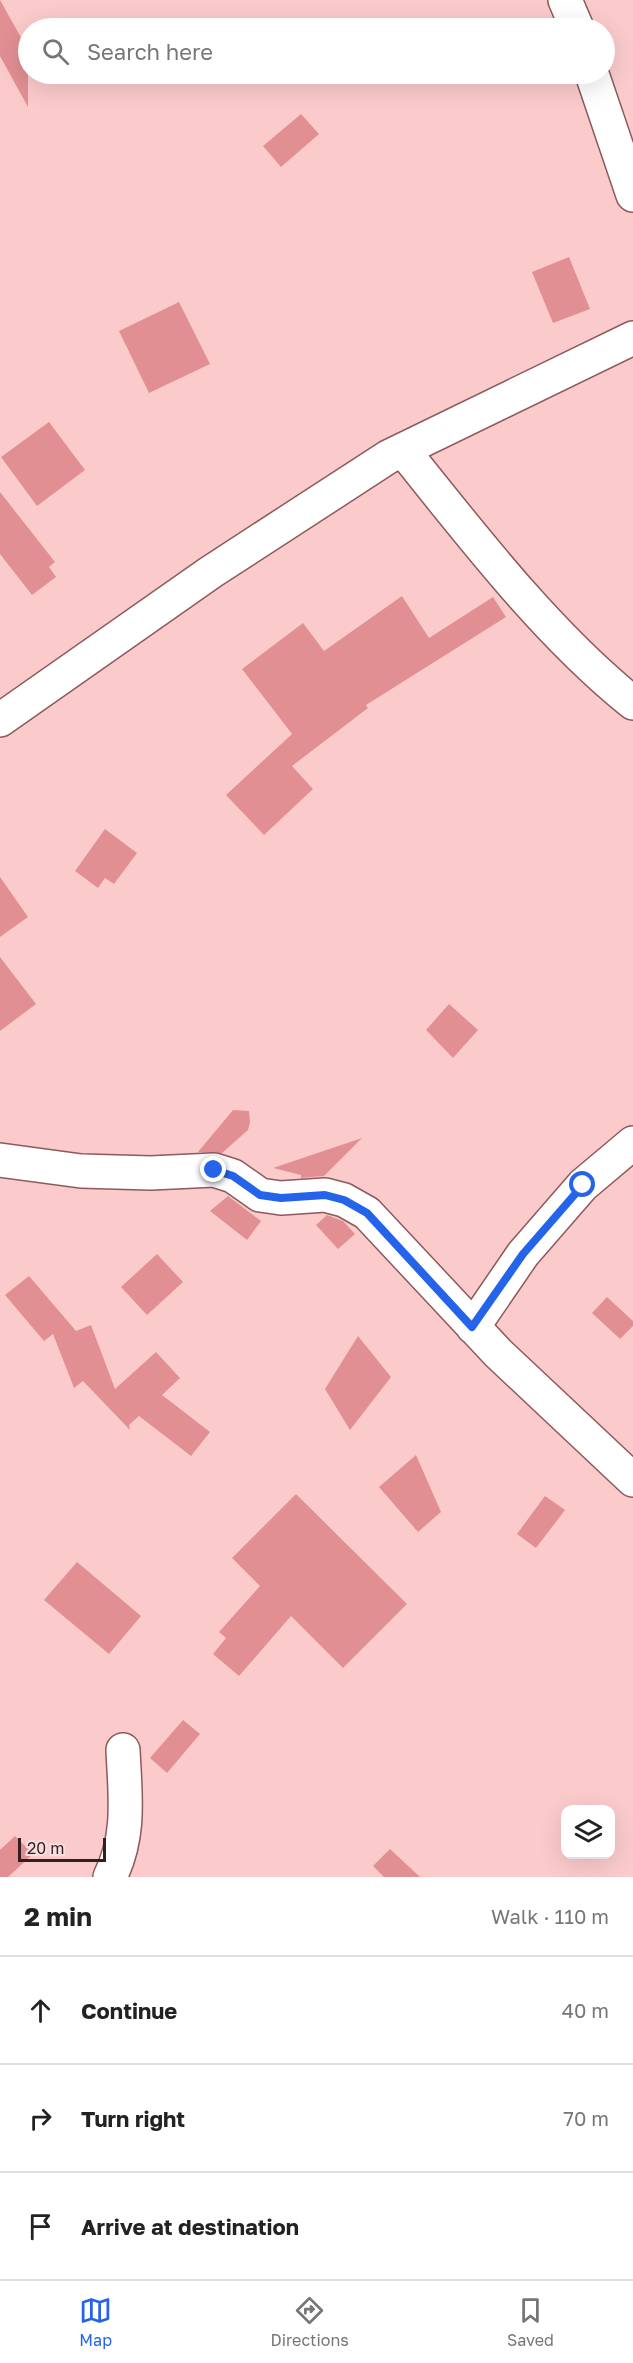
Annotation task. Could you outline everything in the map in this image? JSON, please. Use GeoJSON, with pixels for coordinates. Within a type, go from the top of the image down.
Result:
{"type":"FeatureCollection","features":[{"type":"Feature","properties":{"kind":"street"},"geometry":{"type":"LineString","coordinates":[[566,0],[573,18]]}},
{"type":"Feature","properties":{"kind":"street"},"geometry":{"type":"LineString","coordinates":[[595,84],[633,195]]}},
{"type":"Feature","properties":{"kind":"street"},"geometry":{"type":"LineString","coordinates":[[0,720],[211,572],[387,457],[633,338]]}},
{"type":"Feature","properties":{"kind":"street"},"geometry":{"type":"LineString","coordinates":[[403,450],[514,585],[599,675],[633,703]]}},
{"type":"Feature","properties":{"kind":"street"},"geometry":{"type":"LineString","coordinates":[[472,1327],[523,1254],[583,1185],[633,1143]]}},
{"type":"Feature","properties":{"kind":"street"},"geometry":{"type":"LineString","coordinates":[[0,1160],[81,1171],[151,1173],[214,1170],[233,1176],[260,1195],[281,1198],[325,1195],[344,1200],[367,1213],[472,1327],[633,1480]]}},
{"type":"Feature","properties":{"kind":"street"},"geometry":{"type":"LineString","coordinates":[[110,1877],[127,1823],[123,1750]]}},
{"type":"Feature","properties":{"kind":"building"},"geometry":{"type":"Polygon","coordinates":[[[0,0],[18,32],[18,84],[28,84],[28,107],[0,56],[0,0]]]}},
{"type":"Feature","properties":{"kind":"building"},"geometry":{"type":"Polygon","coordinates":[[[301,114],[319,134],[281,167],[263,146],[301,114]]]}},
{"type":"Feature","properties":{"kind":"building"},"geometry":{"type":"Polygon","coordinates":[[[569,257],[590,309],[553,323],[532,272],[569,257]]]}},
{"type":"Feature","properties":{"kind":"building"},"geometry":{"type":"Polygon","coordinates":[[[179,302],[210,364],[149,393],[119,331],[179,302]]]}},
{"type":"Feature","properties":{"kind":"building"},"geometry":{"type":"Polygon","coordinates":[[[49,422],[85,470],[37,506],[1,457],[49,422]]]}},
{"type":"Feature","properties":{"kind":"building"},"geometry":{"type":"Polygon","coordinates":[[[0,492],[55,562],[49,567],[56,577],[32,595],[0,554],[0,492]]]}},
{"type":"Feature","properties":{"kind":"building"},"geometry":{"type":"Polygon","coordinates":[[[402,596],[429,638],[493,597],[506,617],[366,705],[368,708],[292,766],[313,789],[264,835],[226,795],[292,734],[242,669],[303,623],[324,651],[402,596]]]}},
{"type":"Feature","properties":{"kind":"building"},"geometry":{"type":"Polygon","coordinates":[[[105,829],[137,853],[114,884],[105,878],[98,888],[75,871],[105,829]]]}},
{"type":"Feature","properties":{"kind":"building"},"geometry":{"type":"Polygon","coordinates":[[[0,877],[28,917],[0,937],[0,877]]]}},
{"type":"Feature","properties":{"kind":"building"},"geometry":{"type":"Polygon","coordinates":[[[0,957],[36,1004],[0,1031],[0,957]]]}},
{"type":"Feature","properties":{"kind":"building"},"geometry":{"type":"Polygon","coordinates":[[[449,1004],[478,1030],[453,1058],[426,1030],[449,1004]]]}},
{"type":"Feature","properties":{"kind":"building"},"geometry":{"type":"Polygon","coordinates":[[[233,1110],[249,1111],[248,1130],[222,1153],[198,1152],[233,1110]]]}},
{"type":"Feature","properties":{"kind":"building"},"geometry":{"type":"Polygon","coordinates":[[[362,1138],[324,1176],[301,1178],[301,1175],[273,1168],[362,1138]]]}},
{"type":"Feature","properties":{"kind":"building"},"geometry":{"type":"Polygon","coordinates":[[[228,1196],[261,1221],[247,1240],[210,1211],[228,1196]]]}},
{"type":"Feature","properties":{"kind":"building"},"geometry":{"type":"Polygon","coordinates":[[[327,1215],[343,1221],[355,1234],[338,1249],[316,1225],[327,1215]]]}},
{"type":"Feature","properties":{"kind":"building"},"geometry":{"type":"Polygon","coordinates":[[[157,1254],[183,1282],[147,1315],[121,1287],[157,1254]]]}},
{"type":"Feature","properties":{"kind":"building"},"geometry":{"type":"Polygon","coordinates":[[[29,1276],[76,1331],[91,1325],[115,1389],[156,1352],[180,1378],[162,1395],[210,1432],[191,1456],[139,1416],[129,1425],[130,1430],[83,1381],[74,1388],[53,1334],[44,1341],[5,1295],[29,1276]]]}},
{"type":"Feature","properties":{"kind":"building"},"geometry":{"type":"Polygon","coordinates":[[[607,1297],[633,1321],[633,1326],[620,1339],[592,1313],[607,1297]]]}},
{"type":"Feature","properties":{"kind":"building"},"geometry":{"type":"Polygon","coordinates":[[[358,1336],[391,1377],[350,1430],[325,1389],[358,1336]]]}},
{"type":"Feature","properties":{"kind":"building"},"geometry":{"type":"Polygon","coordinates":[[[416,1455],[441,1512],[418,1532],[379,1487],[416,1455]]]}},
{"type":"Feature","properties":{"kind":"building"},"geometry":{"type":"Polygon","coordinates":[[[296,1494],[407,1604],[343,1668],[291,1616],[239,1676],[213,1654],[226,1638],[219,1632],[260,1586],[232,1558],[296,1494]]]}},
{"type":"Feature","properties":{"kind":"building"},"geometry":{"type":"Polygon","coordinates":[[[545,1496],[565,1510],[536,1548],[517,1534],[545,1496]]]}},
{"type":"Feature","properties":{"kind":"building"},"geometry":{"type":"Polygon","coordinates":[[[77,1562],[141,1616],[109,1654],[44,1600],[77,1562]]]}},
{"type":"Feature","properties":{"kind":"building"},"geometry":{"type":"Polygon","coordinates":[[[183,1720],[200,1734],[167,1773],[150,1758],[183,1720]]]}},
{"type":"Feature","properties":{"kind":"building"},"geometry":{"type":"Polygon","coordinates":[[[15,1836],[33,1854],[8,1877],[0,1877],[0,1850],[15,1836]]]}},
{"type":"Feature","properties":{"kind":"building"},"geometry":{"type":"Polygon","coordinates":[[[390,1849],[420,1877],[384,1877],[373,1866],[390,1849]]]}},
{"type":"Feature","properties":{"kind":"route"},"geometry":{"type":"LineString","coordinates":[[214,1170],[233,1176],[260,1195],[281,1198],[325,1195],[344,1200],[367,1213],[472,1327],[523,1254],[583,1185]]}}]}
